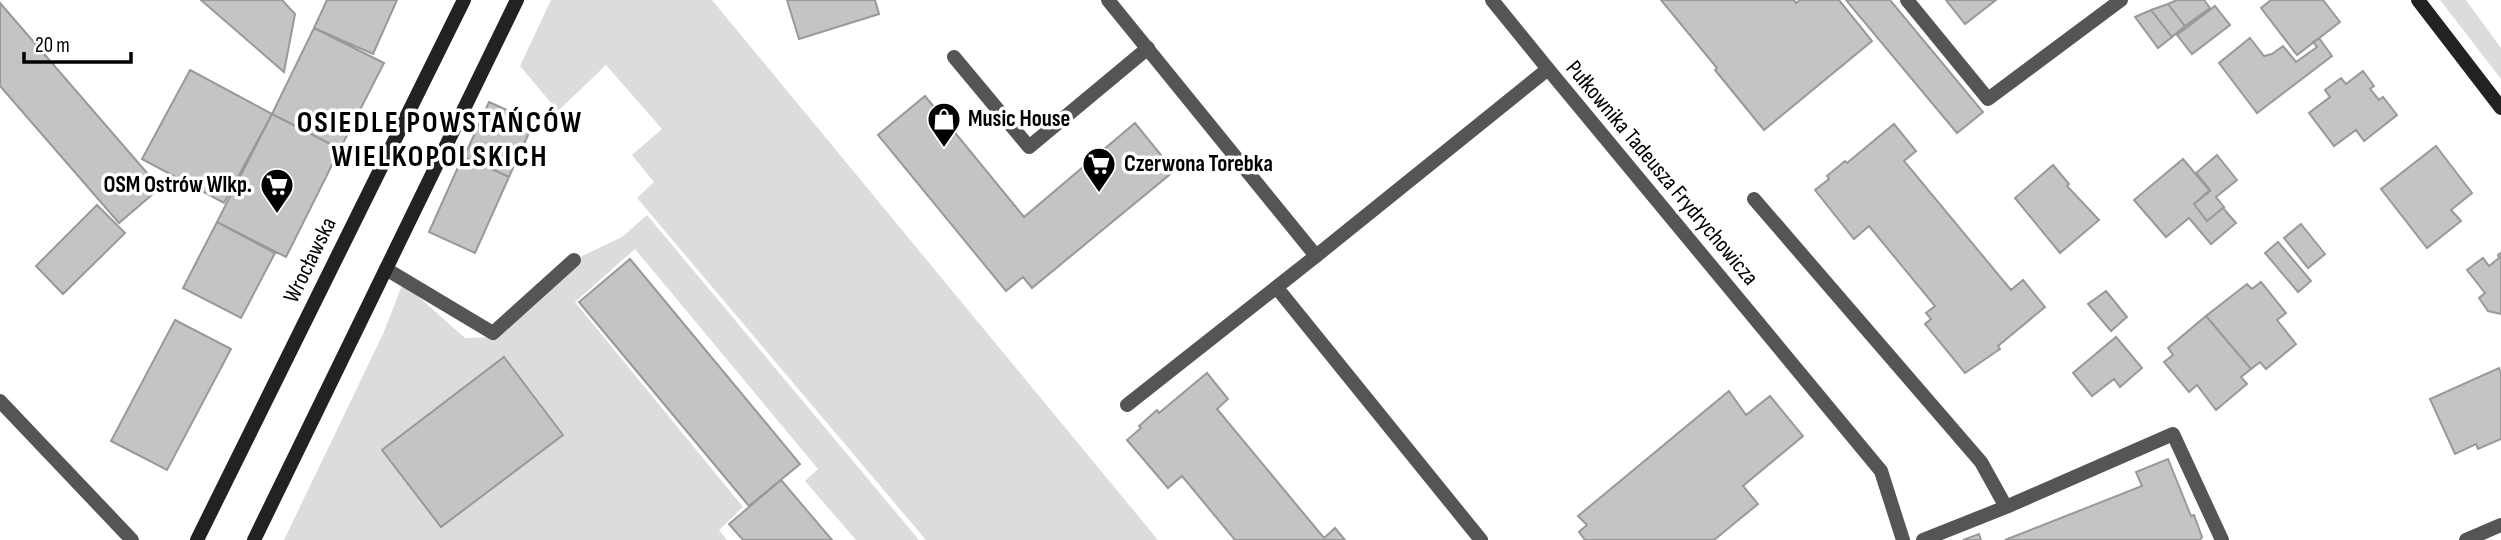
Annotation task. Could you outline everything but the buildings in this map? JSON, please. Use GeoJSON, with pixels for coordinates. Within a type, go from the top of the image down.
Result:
{"type":"FeatureCollection","features":[{"type":"Feature","properties":{"kind":"main road","name":"Wrocławska"},"geometry":{"type":"LineString","coordinates":[[197,540],[464,0]]}},
{"type":"Feature","properties":{"kind":"main road"},"geometry":{"type":"LineString","coordinates":[[254,540],[517,0]]}},
{"type":"Feature","properties":{"kind":"main road"},"geometry":{"type":"LineString","coordinates":[[2418,0],[2501,108]]}},
{"type":"Feature","properties":{"kind":"street"},"geometry":{"type":"LineString","coordinates":[[1108,0],[1316,256]]}},
{"type":"Feature","properties":{"kind":"street"},"geometry":{"type":"LineString","coordinates":[[1492,0],[1548,69]]}},
{"type":"Feature","properties":{"kind":"street"},"geometry":{"type":"LineString","coordinates":[[1907,0],[1988,99],[2121,0]]}},
{"type":"Feature","properties":{"kind":"street"},"geometry":{"type":"LineString","coordinates":[[954,57],[1029,147],[1148,48]]}},
{"type":"Feature","properties":{"kind":"street","name":"Pułkownika Tadeusza Frydrychowicza"},"geometry":{"type":"LineString","coordinates":[[1127,405],[1277,288],[1548,69],[1881,471],[1903,540]]}},
{"type":"Feature","properties":{"kind":"street"},"geometry":{"type":"LineString","coordinates":[[1754,199],[1981,461],[2006,507]]}},
{"type":"Feature","properties":{"kind":"street"},"geometry":{"type":"LineString","coordinates":[[386,269],[493,333],[575,260]]}},
{"type":"Feature","properties":{"kind":"street"},"geometry":{"type":"LineString","coordinates":[[1277,288],[1481,540]]}},
{"type":"Feature","properties":{"kind":"street"},"geometry":{"type":"LineString","coordinates":[[0,401],[132,540]]}},
{"type":"Feature","properties":{"kind":"street"},"geometry":{"type":"LineString","coordinates":[[1923,540],[2173,434],[2222,540]]}},
{"type":"Feature","properties":{"kind":"street"},"geometry":{"type":"LineString","coordinates":[[2466,540],[2501,525]]}},
{"type":"Feature","properties":{"kind":"shaded area"},"geometry":{"type":"Polygon","coordinates":[[[551,0],[712,0],[1158,540],[926,540],[637,198],[654,182],[632,155],[662,129],[606,65],[558,111],[520,66],[551,0]]]}},
{"type":"Feature","properties":{"kind":"shaded area"},"geometry":{"type":"Polygon","coordinates":[[[2440,0],[2466,0],[2501,48],[2501,79],[2440,0]]]}},
{"type":"Feature","properties":{"kind":"shaded area"},"geometry":{"type":"Polygon","coordinates":[[[647,215],[919,540],[856,540],[805,481],[818,469],[635,249],[575,302],[743,507],[719,530],[727,540],[284,540],[383,334],[403,283],[465,338],[496,337],[582,256],[622,237],[647,215]]]}},
{"type":"Feature","properties":{"kind":"place","name":"Music House"},"geometry":{"type":"Point","coordinates":[944,149]}},
{"type":"Feature","properties":{"kind":"place","name":"Czerwona Torebka"},"geometry":{"type":"Point","coordinates":[1099,194]}},
{"type":"Feature","properties":{"kind":"place","name":"OSM Ostrów Wlkp."},"geometry":{"type":"Point","coordinates":[277,215]}},
{"type":"Feature","properties":{"kind":"district","name":"OSIEDLE POWSTAŃCÓW WIELKOPOLSKICH"},"geometry":{"type":"Point","coordinates":[440,140]}}]}
